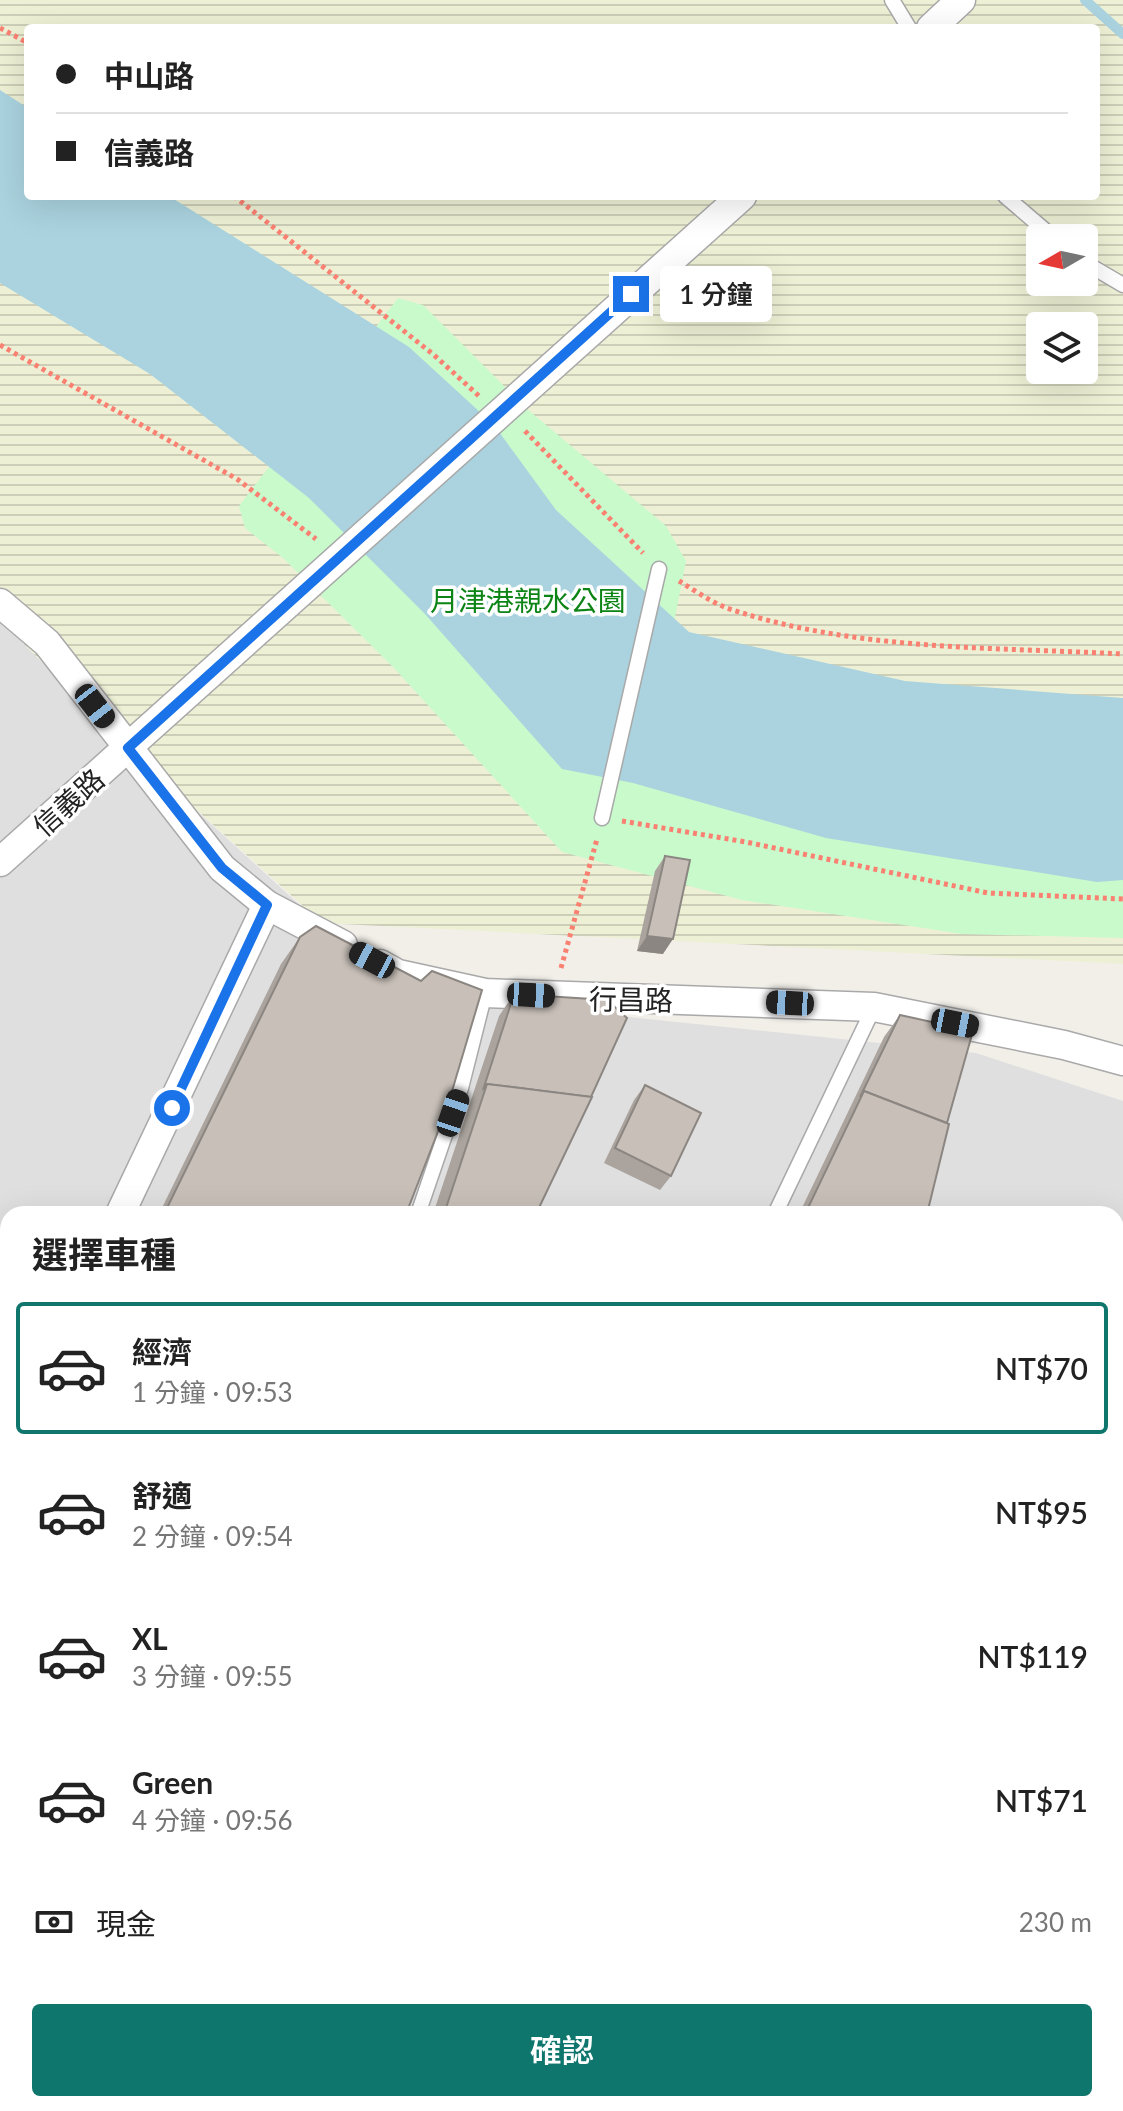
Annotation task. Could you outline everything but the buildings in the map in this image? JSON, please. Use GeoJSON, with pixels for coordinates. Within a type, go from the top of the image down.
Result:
{"type":"FeatureCollection","features":[{"type":"Feature","properties":{"kind":"street"},"geometry":{"type":"LineString","coordinates":[[935,24],[961,0]]}},
{"type":"Feature","properties":{"kind":"street","name":"信義路"},"geometry":{"type":"LineString","coordinates":[[0,862],[737,200]]}},
{"type":"Feature","properties":{"kind":"street","name":"行昌路"},"geometry":{"type":"LineString","coordinates":[[0,603],[47,643],[222,868],[267,905],[398,974],[485,993],[874,1007],[1064,1045],[1123,1061]]}},
{"type":"Feature","properties":{"kind":"street"},"geometry":{"type":"LineString","coordinates":[[124,1206],[267,905]]}},
{"type":"Feature","properties":{"kind":"lane"},"geometry":{"type":"LineString","coordinates":[[892,0],[907,24]]}},
{"type":"Feature","properties":{"kind":"lane"},"geometry":{"type":"LineString","coordinates":[[1010,200],[1038,224]]}},
{"type":"Feature","properties":{"kind":"lane"},"geometry":{"type":"LineString","coordinates":[[1098,270],[1123,285]]}},
{"type":"Feature","properties":{"kind":"lane"},"geometry":{"type":"LineString","coordinates":[[602,818],[659,569]]}},
{"type":"Feature","properties":{"kind":"lane"},"geometry":{"type":"LineString","coordinates":[[421,1206],[461,1088],[485,993]]}},
{"type":"Feature","properties":{"kind":"lane"},"geometry":{"type":"LineString","coordinates":[[779,1206],[874,1007]]}},
{"type":"Feature","properties":{"kind":"path"},"geometry":{"type":"LineString","coordinates":[[0,28],[24,41]]}},
{"type":"Feature","properties":{"kind":"path"},"geometry":{"type":"LineString","coordinates":[[239,200],[434,355],[495,415],[532,436],[659,569],[724,607],[803,628],[898,641],[1123,654]]}},
{"type":"Feature","properties":{"kind":"path"},"geometry":{"type":"LineString","coordinates":[[0,345],[237,479],[339,556]]}},
{"type":"Feature","properties":{"kind":"path"},"geometry":{"type":"LineString","coordinates":[[554,996],[602,818],[746,842],[988,893],[1123,899]]}},
{"type":"Feature","properties":{"kind":"shaded area"},"geometry":{"type":"Polygon","coordinates":[[[0,620],[128,748],[396,993],[976,1053],[1123,1101],[1123,1206],[0,1206],[0,620]]]}},
{"type":"Feature","properties":{"kind":"green space"},"geometry":{"type":"Polygon","coordinates":[[[0,0],[1123,0],[1123,964],[322,923],[128,748],[0,620],[0,0]]]}},
{"type":"Feature","properties":{"kind":"green space","name":"月津港親水公園"},"geometry":{"type":"Polygon","coordinates":[[[398,298],[423,305],[526,408],[666,526],[686,561],[646,767],[1123,818],[1123,938],[962,934],[742,900],[562,852],[393,667],[283,558],[245,528],[239,506],[398,298]]]}},
{"type":"Feature","properties":{"kind":"water"},"geometry":{"type":"Polygon","coordinates":[[[0,90],[24,105],[24,200],[175,200],[409,347],[494,425],[556,510],[689,632],[905,681],[1123,698],[1123,880],[1097,882],[826,838],[633,783],[562,769],[425,614],[309,498],[150,374],[0,283],[0,90]]]}},
{"type":"Feature","properties":{"kind":"waterway"},"geometry":{"type":"LineString","coordinates":[[1085,0],[1123,34]]}},
{"type":"Feature","properties":{"kind":"route"},"geometry":{"type":"LineString","coordinates":[[172,1108],[267,905],[222,868],[128,748],[631,294]]}}]}
